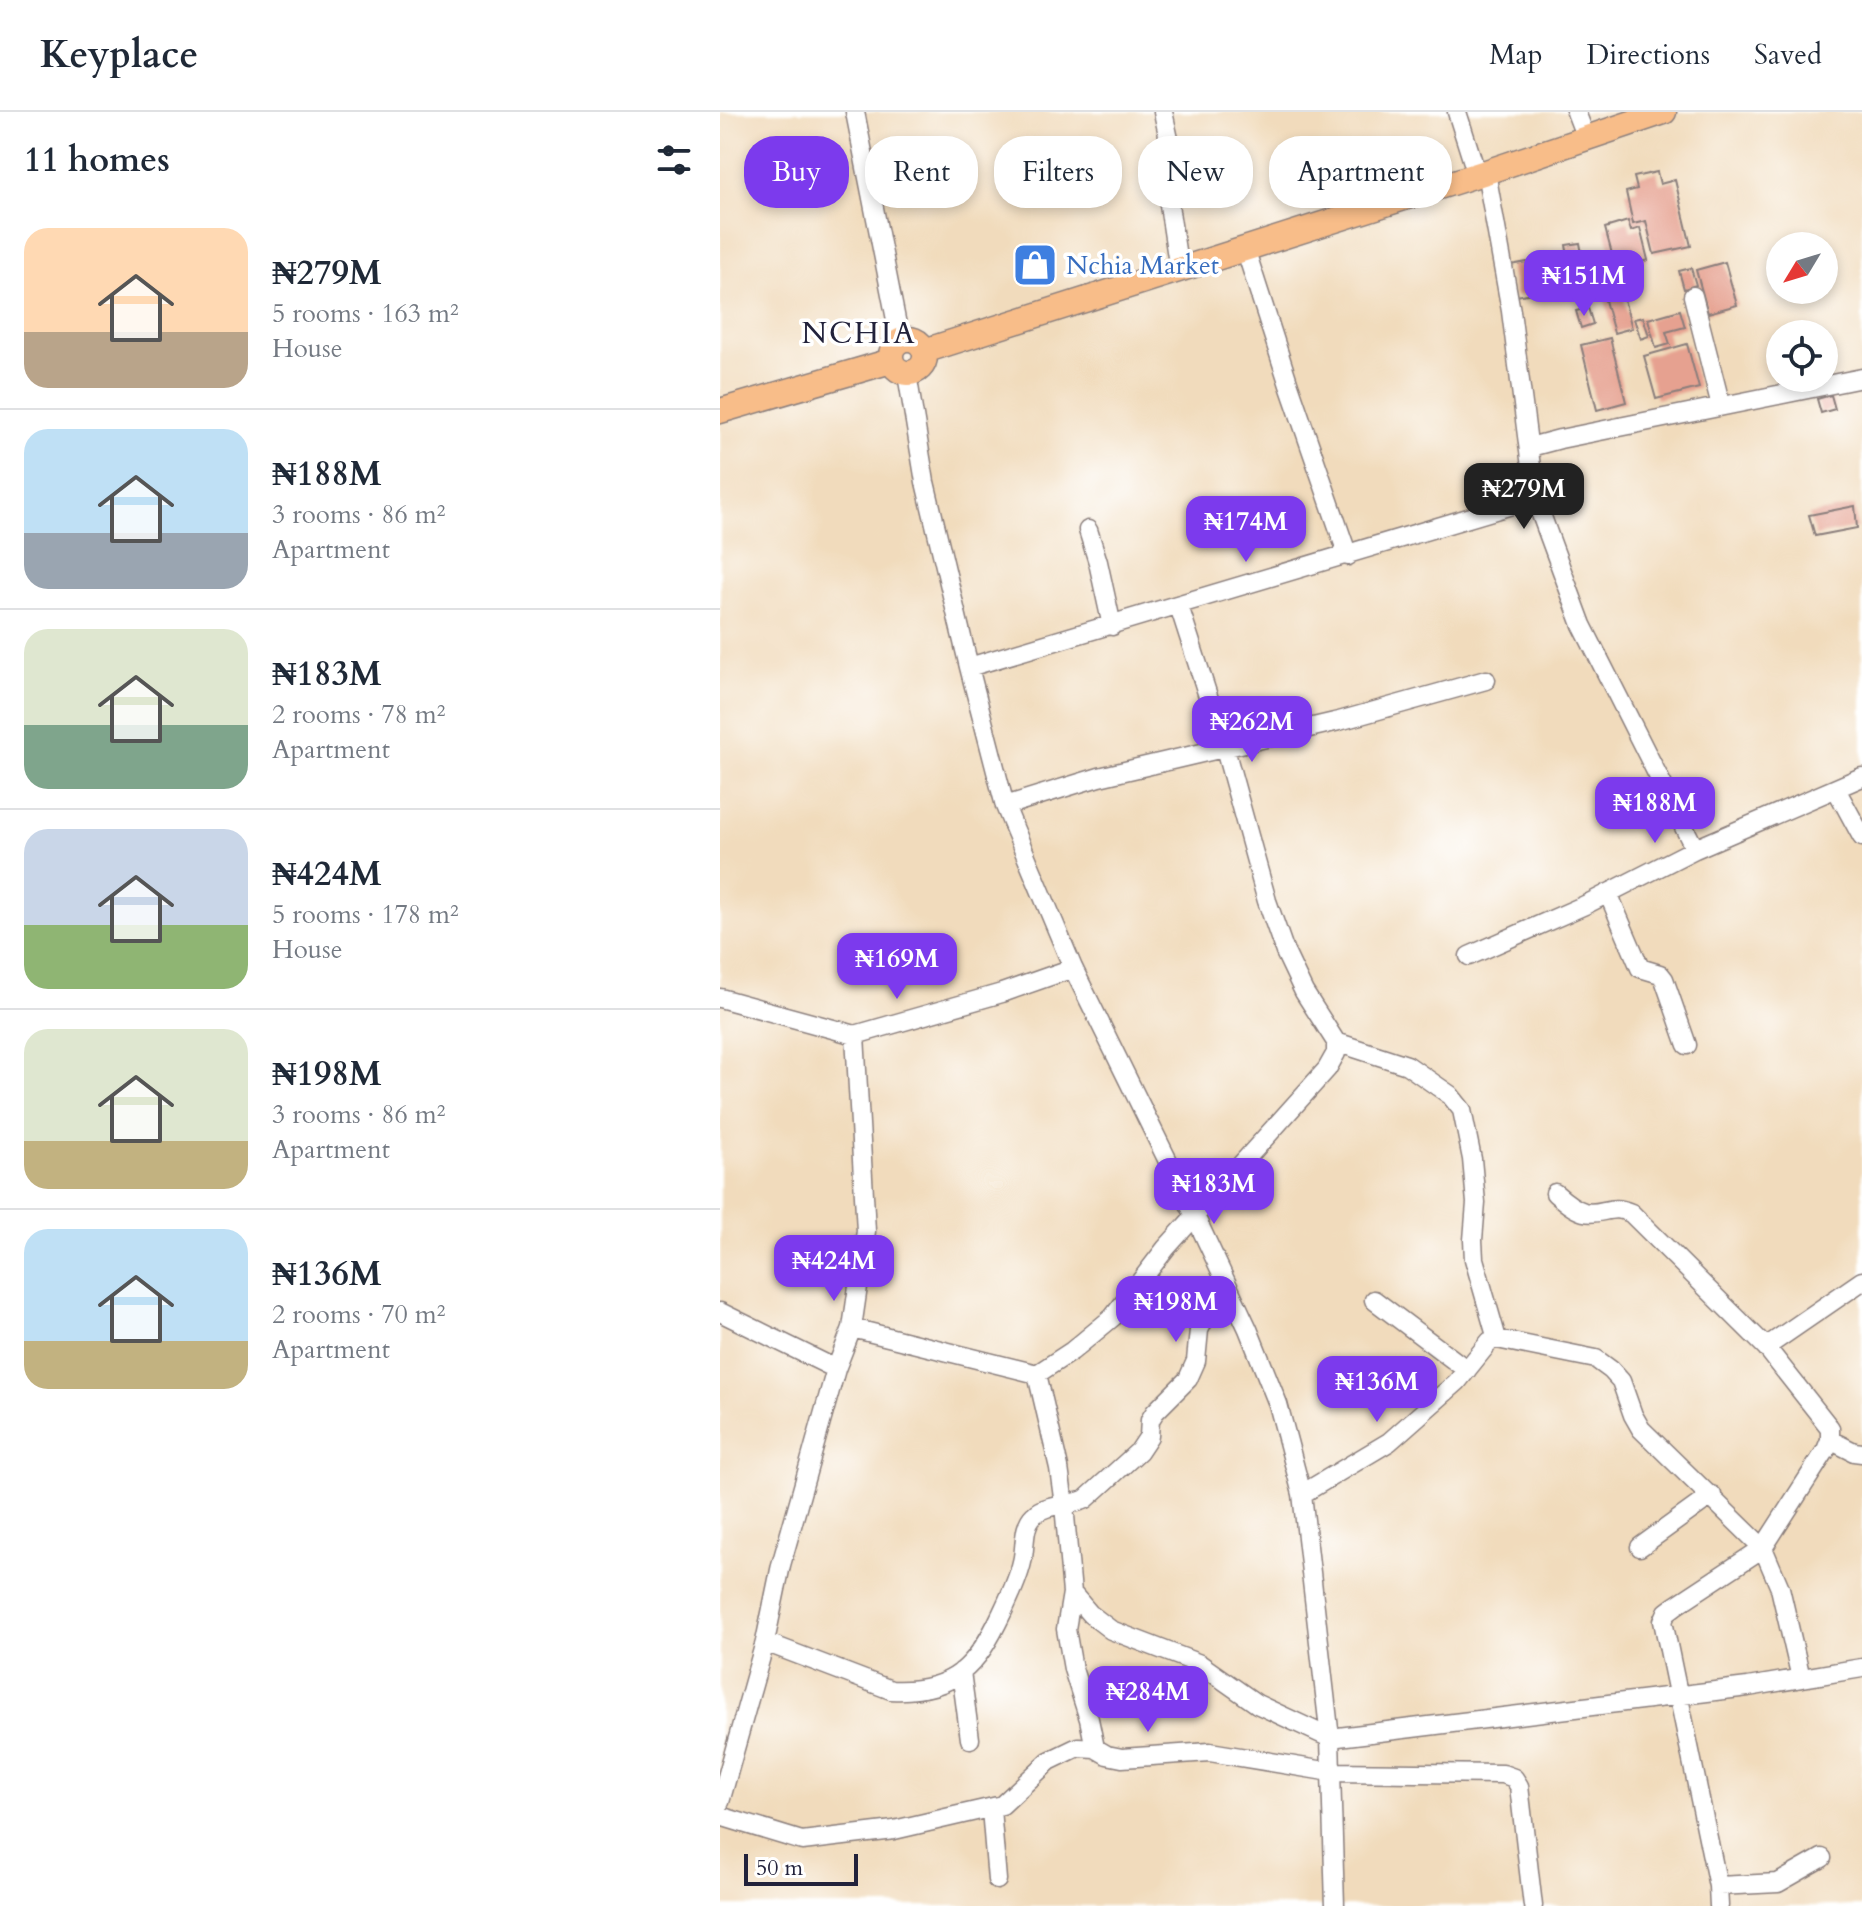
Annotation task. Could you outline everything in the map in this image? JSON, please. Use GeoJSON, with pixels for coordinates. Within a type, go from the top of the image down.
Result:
{"type":"FeatureCollection","features":[{"type":"Feature","properties":{"kind":"main road"},"geometry":{"type":"LineString","coordinates":[[720,411],[899,358],[916,372],[923,365],[924,351],[1664,112]]}},
{"type":"Feature","properties":{"kind":"street"},"geometry":{"type":"LineString","coordinates":[[1163,112],[1177,176],[1169,205],[1179,270]]}},
{"type":"Feature","properties":{"kind":"street"},"geometry":{"type":"LineString","coordinates":[[1457,112],[1482,173],[1511,311],[1535,498],[1582,625],[1695,849]]}},
{"type":"Feature","properties":{"kind":"street"},"geometry":{"type":"LineString","coordinates":[[1576,112],[1586,138]]}},
{"type":"Feature","properties":{"kind":"street"},"geometry":{"type":"LineString","coordinates":[[856,113],[899,358],[925,482],[1005,806],[1073,968],[1195,1216],[1278,1404],[1302,1494],[1330,1738],[1335,1906]]}},
{"type":"Feature","properties":{"kind":"street"},"geometry":{"type":"LineString","coordinates":[[1245,248],[1348,556]]}},
{"type":"Feature","properties":{"kind":"street"},"geometry":{"type":"LineString","coordinates":[[1693,296],[1721,406]]}},
{"type":"Feature","properties":{"kind":"street"},"geometry":{"type":"LineString","coordinates":[[1530,447],[1862,378]]}},
{"type":"Feature","properties":{"kind":"street"},"geometry":{"type":"LineString","coordinates":[[969,667],[1535,498]]}},
{"type":"Feature","properties":{"kind":"street"},"geometry":{"type":"LineString","coordinates":[[1088,530],[1112,626]]}},
{"type":"Feature","properties":{"kind":"street"},"geometry":{"type":"LineString","coordinates":[[852,1328],[1037,1374],[1072,1351],[1113,1317],[1166,1248],[1327,1069],[1336,1053],[1336,1042],[1304,992],[1285,952],[1267,901],[1225,749],[1179,606]]}},
{"type":"Feature","properties":{"kind":"street"},"geometry":{"type":"LineString","coordinates":[[1005,806],[1099,777],[1339,721],[1486,680]]}},
{"type":"Feature","properties":{"kind":"street"},"geometry":{"type":"LineString","coordinates":[[1469,956],[1608,893],[1695,849],[1862,777]]}},
{"type":"Feature","properties":{"kind":"street"},"geometry":{"type":"LineString","coordinates":[[1836,789],[1862,837]]}},
{"type":"Feature","properties":{"kind":"street"},"geometry":{"type":"LineString","coordinates":[[1608,893],[1640,968],[1660,974],[1664,979],[1687,1045]]}},
{"type":"Feature","properties":{"kind":"street"},"geometry":{"type":"LineString","coordinates":[[720,998],[855,1035],[1002,993],[1073,968]]}},
{"type":"Feature","properties":{"kind":"street"},"geometry":{"type":"LineString","coordinates":[[720,1802],[765,1642],[781,1565],[836,1369],[852,1328],[866,1231],[855,1035]]}},
{"type":"Feature","properties":{"kind":"street"},"geometry":{"type":"LineString","coordinates":[[1336,1042],[1407,1065],[1450,1095],[1462,1110],[1472,1159],[1476,1203],[1474,1259],[1497,1339]]}},
{"type":"Feature","properties":{"kind":"street"},"geometry":{"type":"LineString","coordinates":[[1555,1193],[1584,1212],[1619,1208],[1631,1213],[1766,1347],[1830,1428],[1830,1440],[1763,1548],[1667,1612],[1663,1621],[1718,1886],[1719,1906]]}},
{"type":"Feature","properties":{"kind":"street"},"geometry":{"type":"LineString","coordinates":[[1766,1347],[1862,1281]]}},
{"type":"Feature","properties":{"kind":"street"},"geometry":{"type":"LineString","coordinates":[[765,1642],[891,1690],[911,1691],[929,1687],[961,1672],[979,1658],[1017,1583],[1027,1527],[1033,1516],[1042,1510],[1077,1504],[1086,1499],[1139,1451],[1149,1436],[1150,1420],[1155,1412],[1188,1379],[1196,1361],[1199,1330],[1208,1312],[1230,1291]]}},
{"type":"Feature","properties":{"kind":"street"},"geometry":{"type":"LineString","coordinates":[[1374,1300],[1467,1370]]}},
{"type":"Feature","properties":{"kind":"street"},"geometry":{"type":"LineString","coordinates":[[720,1312],[836,1369]]}},
{"type":"Feature","properties":{"kind":"street"},"geometry":{"type":"LineString","coordinates":[[1302,1494],[1389,1442],[1457,1382],[1484,1347],[1497,1339],[1596,1359],[1621,1381],[1641,1429],[1763,1548],[1780,1588],[1801,1678]]}},
{"type":"Feature","properties":{"kind":"street"},"geometry":{"type":"LineString","coordinates":[[1037,1374],[1059,1468],[1064,1505],[1072,1593],[1066,1629],[1073,1669],[1095,1748]]}},
{"type":"Feature","properties":{"kind":"street"},"geometry":{"type":"LineString","coordinates":[[1830,1440],[1862,1453]]}},
{"type":"Feature","properties":{"kind":"street"},"geometry":{"type":"LineString","coordinates":[[1640,1547],[1712,1495]]}},
{"type":"Feature","properties":{"kind":"street"},"geometry":{"type":"LineString","coordinates":[[1072,1593],[1090,1614],[1111,1630],[1200,1664],[1257,1704],[1330,1738],[1679,1695],[1862,1668]]}},
{"type":"Feature","properties":{"kind":"street"},"geometry":{"type":"LineString","coordinates":[[961,1672],[970,1739]]}},
{"type":"Feature","properties":{"kind":"street"},"geometry":{"type":"LineString","coordinates":[[720,1816],[802,1841],[894,1830],[991,1809],[1010,1799],[1025,1781],[1049,1761],[1078,1747],[1095,1748],[1122,1758],[1210,1752],[1331,1772],[1503,1774],[1514,1778],[1519,1786],[1533,1906]]}},
{"type":"Feature","properties":{"kind":"street"},"geometry":{"type":"LineString","coordinates":[[991,1809],[997,1880]]}},
{"type":"Feature","properties":{"kind":"street"},"geometry":{"type":"LineString","coordinates":[[1718,1886],[1778,1883],[1822,1858]]}},
{"type":"Feature","properties":{"kind":"building"},"geometry":{"type":"Polygon","coordinates":[[[1657,172],[1660,184],[1675,180],[1691,246],[1654,254],[1646,221],[1633,224],[1626,192],[1637,189],[1634,177],[1657,172]]]}},
{"type":"Feature","properties":{"kind":"building"},"geometry":{"type":"Polygon","coordinates":[[[1628,221],[1631,231],[1640,228],[1648,260],[1616,269],[1605,228],[1628,221]]]}},
{"type":"Feature","properties":{"kind":"building"},"geometry":{"type":"Polygon","coordinates":[[[1580,243],[1586,276],[1572,279],[1566,245],[1580,243]]]}},
{"type":"Feature","properties":{"kind":"building"},"geometry":{"type":"Polygon","coordinates":[[[1527,262],[1533,293],[1516,296],[1510,265],[1527,262]]]}},
{"type":"Feature","properties":{"kind":"building"},"geometry":{"type":"Polygon","coordinates":[[[1725,262],[1737,305],[1708,313],[1696,270],[1725,262]]]}},
{"type":"Feature","properties":{"kind":"building"},"geometry":{"type":"Polygon","coordinates":[[[1691,268],[1696,285],[1684,289],[1679,271],[1691,268]]]}},
{"type":"Feature","properties":{"kind":"building"},"geometry":{"type":"Polygon","coordinates":[[[1616,271],[1632,328],[1614,333],[1598,275],[1616,271]]]}},
{"type":"Feature","properties":{"kind":"building"},"geometry":{"type":"Polygon","coordinates":[[[1588,308],[1593,324],[1581,328],[1576,311],[1588,308]]]}},
{"type":"Feature","properties":{"kind":"building"},"geometry":{"type":"Polygon","coordinates":[[[1680,310],[1685,327],[1666,332],[1670,344],[1656,348],[1648,319],[1680,310]]]}},
{"type":"Feature","properties":{"kind":"building"},"geometry":{"type":"Polygon","coordinates":[[[1643,317],[1649,336],[1641,339],[1634,319],[1643,317]]]}},
{"type":"Feature","properties":{"kind":"building"},"geometry":{"type":"Polygon","coordinates":[[[1610,338],[1626,402],[1597,410],[1581,345],[1610,338]]]}},
{"type":"Feature","properties":{"kind":"building"},"geometry":{"type":"Polygon","coordinates":[[[1687,344],[1699,388],[1656,399],[1644,356],[1687,344]]]}},
{"type":"Feature","properties":{"kind":"building"},"geometry":{"type":"Polygon","coordinates":[[[1831,395],[1835,409],[1821,413],[1817,399],[1831,395]]]}},
{"type":"Feature","properties":{"kind":"building"},"geometry":{"type":"Polygon","coordinates":[[[1855,506],[1857,528],[1815,536],[1809,515],[1855,506]]]}},
{"type":"Feature","properties":{"kind":"place","name":"Nchia Market"},"geometry":{"type":"Point","coordinates":[1035,265]}},
{"type":"Feature","properties":{"kind":"district","name":"NCHIA"},"geometry":{"type":"Point","coordinates":[859,333]}}]}
